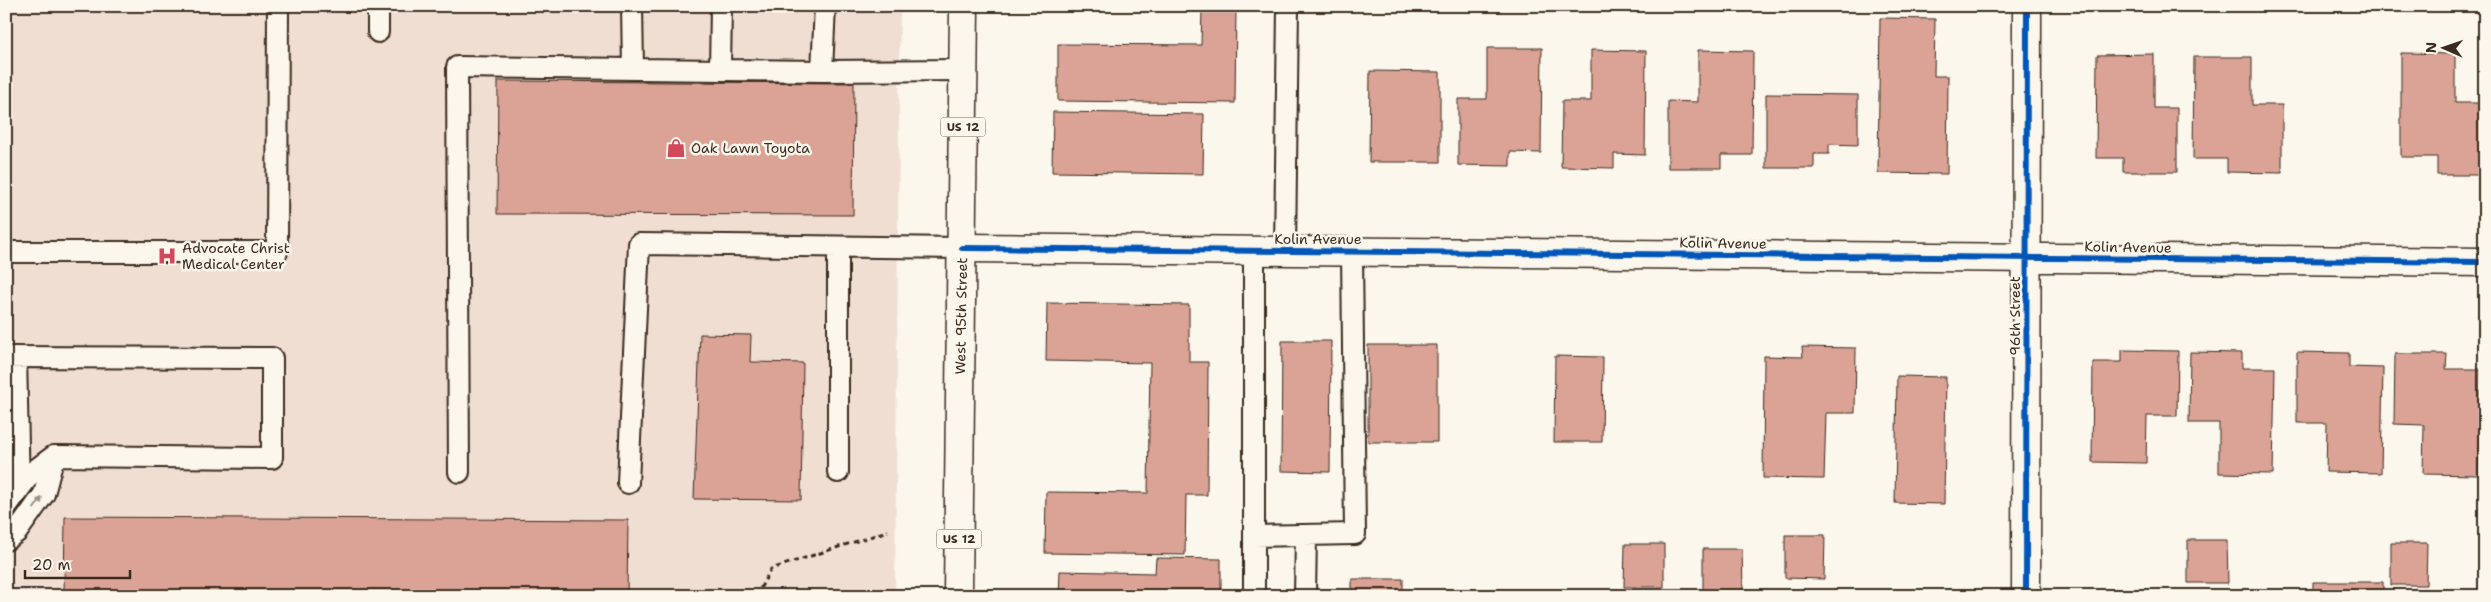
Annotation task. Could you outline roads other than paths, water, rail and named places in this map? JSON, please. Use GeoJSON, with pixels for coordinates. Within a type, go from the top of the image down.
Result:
{"type":"FeatureCollection","features":[{"type":"Feature","properties":{"kind":"street","name":"West 95th Street"},"geometry":{"type":"LineString","coordinates":[[958,596],[964,6]]}},
{"type":"Feature","properties":{"kind":"street","name":"96th Street"},"geometry":{"type":"LineString","coordinates":[[2026,596],[2027,6]]}},
{"type":"Feature","properties":{"kind":"street","name":"Kolin Avenue"},"geometry":{"type":"LineString","coordinates":[[962,248],[2485,262]]}},
{"type":"Feature","properties":{"kind":"lane"},"geometry":{"type":"LineString","coordinates":[[6,252],[277,252],[278,6]]}},
{"type":"Feature","properties":{"kind":"lane"},"geometry":{"type":"LineString","coordinates":[[378,6],[378,32]]}},
{"type":"Feature","properties":{"kind":"lane"},"geometry":{"type":"LineString","coordinates":[[632,6],[633,69]]}},
{"type":"Feature","properties":{"kind":"lane"},"geometry":{"type":"LineString","coordinates":[[720,70],[721,6]]}},
{"type":"Feature","properties":{"kind":"lane"},"geometry":{"type":"LineString","coordinates":[[822,71],[825,6]]}},
{"type":"Feature","properties":{"kind":"lane"},"geometry":{"type":"LineString","coordinates":[[1286,251],[1288,6]]}},
{"type":"Feature","properties":{"kind":"lane"},"geometry":{"type":"LineString","coordinates":[[459,472],[457,67],[822,71],[963,70]]}},
{"type":"Feature","properties":{"kind":"lane"},"geometry":{"type":"LineString","coordinates":[[628,483],[639,244],[838,248],[962,248]]}},
{"type":"Feature","properties":{"kind":"lane"},"geometry":{"type":"LineString","coordinates":[[838,248],[838,472]]}},
{"type":"Feature","properties":{"kind":"lane"},"geometry":{"type":"LineString","coordinates":[[1254,252],[1254,596]]}},
{"type":"Feature","properties":{"kind":"lane"},"geometry":{"type":"LineString","coordinates":[[1254,536],[1355,534],[1352,252]]}},
{"type":"Feature","properties":{"kind":"lane"},"geometry":{"type":"LineString","coordinates":[[6,507],[31,473],[54,456],[272,458],[272,358],[11,357],[19,489]]}},
{"type":"Feature","properties":{"kind":"lane"},"geometry":{"type":"LineString","coordinates":[[6,540],[17,532],[44,494],[54,456]]}},
{"type":"Feature","properties":{"kind":"lane"},"geometry":{"type":"LineString","coordinates":[[1305,596],[1306,535]]}},
{"type":"Feature","properties":{"kind":"place","name":"Oak Lawn Toyota"},"geometry":{"type":"Point","coordinates":[676,148]}},
{"type":"Feature","properties":{"kind":"place","name":"Advocate Christ Medical Center"},"geometry":{"type":"Point","coordinates":[167,256]}}]}
